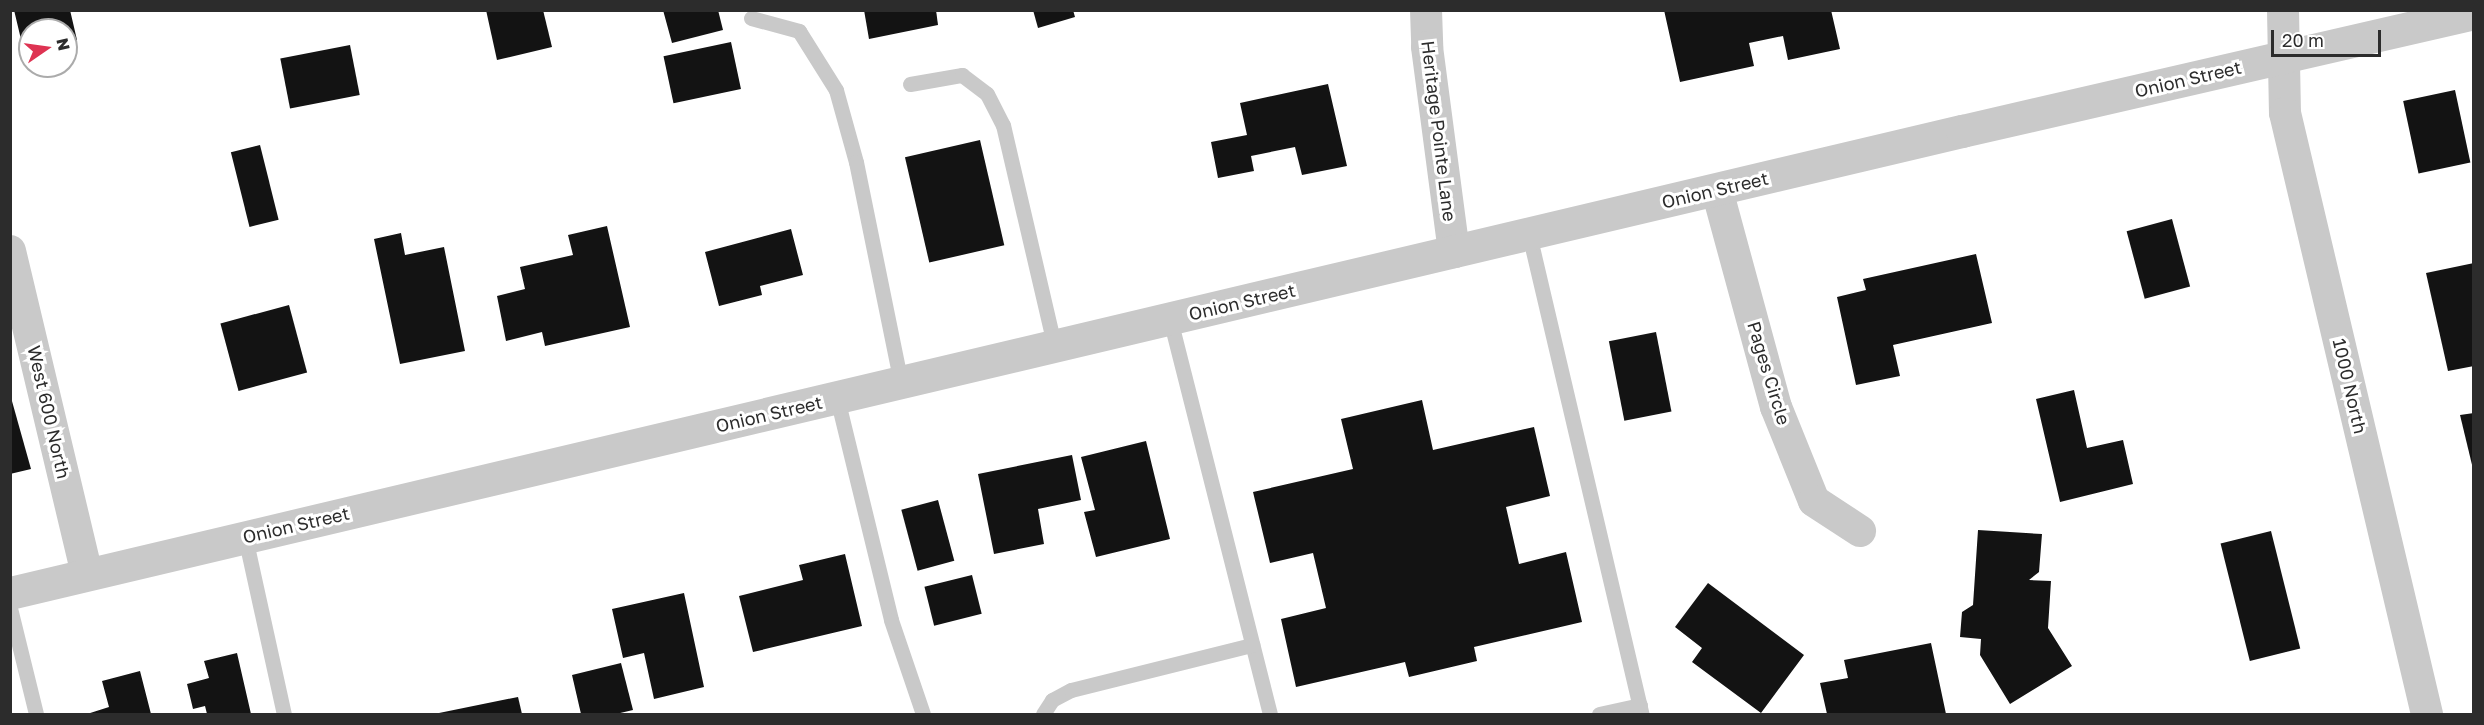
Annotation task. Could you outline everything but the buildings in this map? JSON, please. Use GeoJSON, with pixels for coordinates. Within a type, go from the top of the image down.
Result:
{"type":"FeatureCollection","features":[{"type":"Feature","properties":{"kind":"street","name":"Heritage Pointe Lane"},"geometry":{"type":"LineString","coordinates":[[1426,10],[1427,47],[1454,252]]}},
{"type":"Feature","properties":{"kind":"street","name":"1000 North"},"geometry":{"type":"LineString","coordinates":[[2283,10],[2285,113],[2427,714]]}},
{"type":"Feature","properties":{"kind":"street","name":"Onion Street"},"geometry":{"type":"LineString","coordinates":[[10,593],[1054,345],[2474,13]]}},
{"type":"Feature","properties":{"kind":"street","name":"Pages Circle"},"geometry":{"type":"LineString","coordinates":[[1717,190],[1776,407],[1814,501],[1860,531]]}},
{"type":"Feature","properties":{"kind":"street","name":"West 600 North"},"geometry":{"type":"LineString","coordinates":[[10,251],[87,574]]}},
{"type":"Feature","properties":{"kind":"lane"},"geometry":{"type":"LineString","coordinates":[[751,18],[799,31],[836,90],[856,162],[901,383]]}},
{"type":"Feature","properties":{"kind":"lane"},"geometry":{"type":"LineString","coordinates":[[910,84],[962,75],[987,94],[1003,125],[1054,345]]}},
{"type":"Feature","properties":{"kind":"lane"},"geometry":{"type":"LineString","coordinates":[[1529,234],[1641,710],[1599,714]]}},
{"type":"Feature","properties":{"kind":"lane"},"geometry":{"type":"LineString","coordinates":[[1170,319],[1270,714]]}},
{"type":"Feature","properties":{"kind":"lane"},"geometry":{"type":"LineString","coordinates":[[837,398],[891,620],[923,714]]}},
{"type":"Feature","properties":{"kind":"lane"},"geometry":{"type":"LineString","coordinates":[[245,537],[284,714]]}},
{"type":"Feature","properties":{"kind":"lane"},"geometry":{"type":"LineString","coordinates":[[10,608],[36,714]]}},
{"type":"Feature","properties":{"kind":"lane"},"geometry":{"type":"LineString","coordinates":[[1043,714],[1052,700],[1071,690],[1252,645]]}}]}
